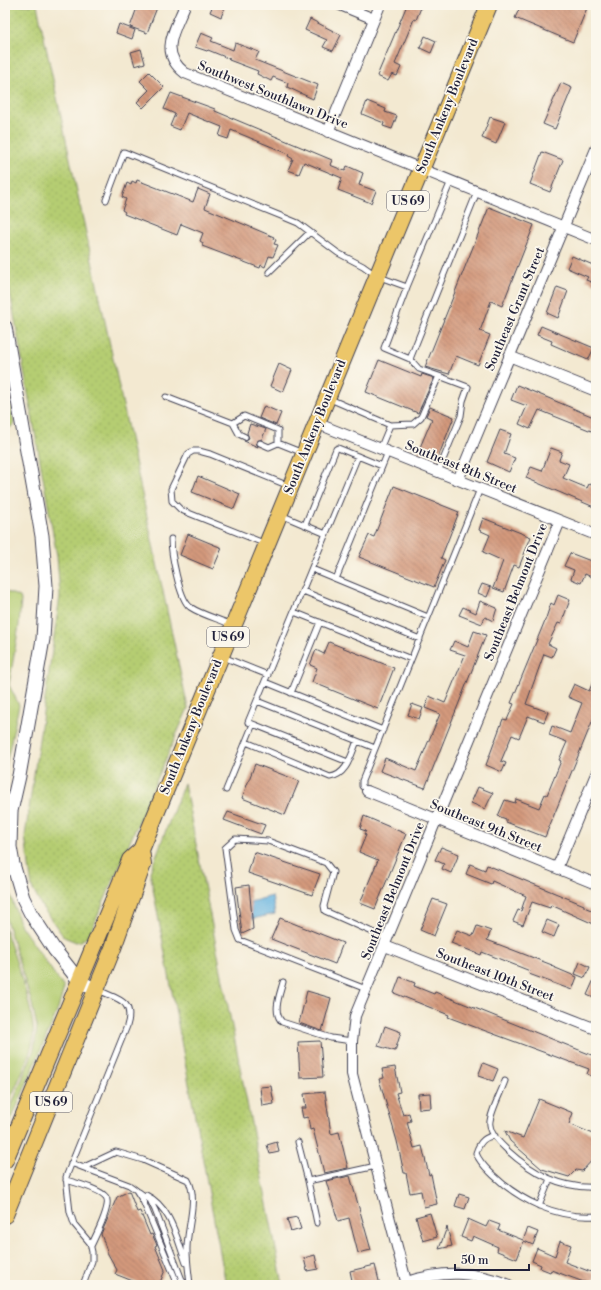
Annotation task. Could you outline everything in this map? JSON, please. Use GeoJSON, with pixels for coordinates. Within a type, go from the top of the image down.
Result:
{"type":"FeatureCollection","features":[{"type":"Feature","properties":{"kind":"main road","name":"South Ankeny Boulevard"},"geometry":{"type":"LineString","coordinates":[[5,1160],[130,860],[141,850],[489,5]]}},
{"type":"Feature","properties":{"kind":"main road","name":"South Ankeny Boulevard"},"geometry":{"type":"LineString","coordinates":[[5,1215],[97,990],[143,864],[141,850]]}},
{"type":"Feature","properties":{"kind":"street","name":"Southwest Southlawn Drive"},"geometry":{"type":"LineString","coordinates":[[185,5],[170,44],[172,61],[185,73],[596,240]]}},
{"type":"Feature","properties":{"kind":"street"},"geometry":{"type":"LineString","coordinates":[[340,5],[374,19]]}},
{"type":"Feature","properties":{"kind":"street"},"geometry":{"type":"LineString","coordinates":[[328,132],[380,5]]}},
{"type":"Feature","properties":{"kind":"street","name":"Southeast Grant Street"},"geometry":{"type":"LineString","coordinates":[[458,480],[596,149]]}},
{"type":"Feature","properties":{"kind":"street"},"geometry":{"type":"LineString","coordinates":[[5,327],[42,536],[46,586],[43,639],[19,776],[11,811],[9,862],[31,914],[54,949],[80,982],[97,990]]}},
{"type":"Feature","properties":{"kind":"street"},"geometry":{"type":"LineString","coordinates":[[509,356],[596,391]]}},
{"type":"Feature","properties":{"kind":"street","name":"Southeast 8th Street"},"geometry":{"type":"LineString","coordinates":[[316,423],[596,535]]}},
{"type":"Feature","properties":{"kind":"street","name":"Southeast Belmont Drive"},"geometry":{"type":"LineString","coordinates":[[407,1284],[352,1074],[352,1041],[355,1016],[560,521]]}},
{"type":"Feature","properties":{"kind":"street"},"geometry":{"type":"LineString","coordinates":[[557,868],[596,774]]}},
{"type":"Feature","properties":{"kind":"street","name":"Southeast 9th Street"},"geometry":{"type":"LineString","coordinates":[[367,791],[596,884]]}},
{"type":"Feature","properties":{"kind":"street","name":"Southeast 10th Street"},"geometry":{"type":"LineString","coordinates":[[386,942],[596,1029]]}},
{"type":"Feature","properties":{"kind":"street"},"geometry":{"type":"LineString","coordinates":[[407,1284],[427,1277],[465,1273],[493,1279],[509,1285]]}},
{"type":"Feature","properties":{"kind":"lane"},"geometry":{"type":"LineString","coordinates":[[106,200],[124,152],[298,223],[338,253],[363,266],[377,276],[407,287]]}},
{"type":"Feature","properties":{"kind":"lane"},"geometry":{"type":"LineString","coordinates":[[438,472],[461,416],[463,401],[468,387],[419,369],[410,359],[384,348],[407,287],[451,181]]}},
{"type":"Feature","properties":{"kind":"lane"},"geometry":{"type":"LineString","coordinates":[[410,359],[477,192]]}},
{"type":"Feature","properties":{"kind":"lane"},"geometry":{"type":"LineString","coordinates":[[269,272],[310,232]]}},
{"type":"Feature","properties":{"kind":"lane"},"geometry":{"type":"LineString","coordinates":[[327,398],[390,425],[413,424],[420,417],[440,376]]}},
{"type":"Feature","properties":{"kind":"lane"},"geometry":{"type":"LineString","coordinates":[[166,397],[233,423],[239,434],[245,437]]}},
{"type":"Feature","properties":{"kind":"lane"},"geometry":{"type":"LineString","coordinates":[[233,423],[244,416],[278,430],[278,443]]}},
{"type":"Feature","properties":{"kind":"lane"},"geometry":{"type":"LineString","coordinates":[[336,579],[382,466],[390,425]]}},
{"type":"Feature","properties":{"kind":"lane"},"geometry":{"type":"LineString","coordinates":[[260,443],[270,447],[278,443],[304,454]]}},
{"type":"Feature","properties":{"kind":"lane"},"geometry":{"type":"LineString","coordinates":[[305,525],[336,449],[338,448],[382,466]]}},
{"type":"Feature","properties":{"kind":"lane"},"geometry":{"type":"LineString","coordinates":[[266,544],[181,510],[172,500],[171,489],[188,454],[193,451],[210,454],[290,486]]}},
{"type":"Feature","properties":{"kind":"lane"},"geometry":{"type":"LineString","coordinates":[[348,762],[248,722],[358,456]]}},
{"type":"Feature","properties":{"kind":"lane"},"geometry":{"type":"LineString","coordinates":[[367,791],[362,786],[362,781],[480,489]]}},
{"type":"Feature","properties":{"kind":"lane"},"geometry":{"type":"LineString","coordinates":[[279,514],[326,534]]}},
{"type":"Feature","properties":{"kind":"lane"},"geometry":{"type":"LineString","coordinates":[[171,539],[174,560],[184,600],[189,606],[233,626]]}},
{"type":"Feature","properties":{"kind":"lane"},"geometry":{"type":"LineString","coordinates":[[312,569],[428,617]]}},
{"type":"Feature","properties":{"kind":"lane"},"geometry":{"type":"LineString","coordinates":[[303,591],[420,638]]}},
{"type":"Feature","properties":{"kind":"lane"},"geometry":{"type":"LineString","coordinates":[[294,612],[411,659]]}},
{"type":"Feature","properties":{"kind":"lane"},"geometry":{"type":"LineString","coordinates":[[291,693],[320,622]]}},
{"type":"Feature","properties":{"kind":"lane"},"geometry":{"type":"LineString","coordinates":[[221,656],[268,674]]}},
{"type":"Feature","properties":{"kind":"lane"},"geometry":{"type":"LineString","coordinates":[[265,682],[383,730]]}},
{"type":"Feature","properties":{"kind":"lane"},"geometry":{"type":"LineString","coordinates":[[257,700],[375,748]]}},
{"type":"Feature","properties":{"kind":"lane"},"geometry":{"type":"LineString","coordinates":[[226,790],[253,724]]}},
{"type":"Feature","properties":{"kind":"lane"},"geometry":{"type":"LineString","coordinates":[[246,742],[330,777],[338,776],[343,772],[357,741]]}},
{"type":"Feature","properties":{"kind":"lane"},"geometry":{"type":"LineString","coordinates":[[366,989],[240,940],[236,930],[225,848],[234,839],[268,841],[326,863],[333,872],[324,906],[325,911],[386,942]]}},
{"type":"Feature","properties":{"kind":"lane"},"geometry":{"type":"LineString","coordinates":[[283,982],[277,1010],[277,1015],[282,1022],[331,1038],[352,1041]]}},
{"type":"Feature","properties":{"kind":"lane"},"geometry":{"type":"LineString","coordinates":[[91,1246],[74,1224],[70,1212],[66,1180],[71,1163],[130,1018],[130,1011],[127,1005],[97,990]]}},
{"type":"Feature","properties":{"kind":"lane"},"geometry":{"type":"LineString","coordinates":[[505,1081],[490,1122],[495,1136],[522,1163],[550,1179],[570,1185],[596,1187]]}},
{"type":"Feature","properties":{"kind":"lane"},"geometry":{"type":"LineString","coordinates":[[495,1136],[487,1137],[482,1140],[477,1150],[477,1156],[504,1186],[519,1196],[539,1206],[574,1215],[596,1216]]}},
{"type":"Feature","properties":{"kind":"lane"},"geometry":{"type":"LineString","coordinates":[[298,1142],[317,1223]]}},
{"type":"Feature","properties":{"kind":"lane"},"geometry":{"type":"LineString","coordinates":[[84,1168],[116,1152],[143,1160],[188,1180],[192,1186],[191,1218],[186,1250],[190,1285]]}},
{"type":"Feature","properties":{"kind":"lane"},"geometry":{"type":"LineString","coordinates":[[71,1163],[155,1199],[165,1211],[188,1271]]}},
{"type":"Feature","properties":{"kind":"lane"},"geometry":{"type":"LineString","coordinates":[[308,1181],[376,1166]]}},
{"type":"Feature","properties":{"kind":"lane"},"geometry":{"type":"LineString","coordinates":[[539,1206],[550,1179]]}},
{"type":"Feature","properties":{"kind":"lane"},"geometry":{"type":"LineString","coordinates":[[66,1180],[101,1193],[107,1197],[108,1203],[106,1212],[91,1246],[92,1261],[83,1285]]}},
{"type":"Feature","properties":{"kind":"lane"},"geometry":{"type":"LineString","coordinates":[[136,1190],[143,1201],[178,1285]]}},
{"type":"Feature","properties":{"kind":"lane"},"geometry":{"type":"LineString","coordinates":[[136,1190],[150,1200],[184,1285]]}},
{"type":"Feature","properties":{"kind":"green space"},"geometry":{"type":"Polygon","coordinates":[[[5,5],[37,5],[188,708],[89,936],[76,942],[64,937],[42,907],[32,888],[25,836],[60,596],[57,556],[5,264],[5,5]]]}},
{"type":"Feature","properties":{"kind":"green space"},"geometry":{"type":"Polygon","coordinates":[[[5,381],[14,423],[6,430],[5,381]]]}},
{"type":"Feature","properties":{"kind":"green space"},"geometry":{"type":"Polygon","coordinates":[[[5,591],[20,597],[21,600],[19,625],[9,685],[19,705],[5,769],[5,591]]]}},
{"type":"Feature","properties":{"kind":"green space"},"geometry":{"type":"Polygon","coordinates":[[[184,783],[283,1285],[226,1285],[150,872],[184,783]]]}},
{"type":"Feature","properties":{"kind":"green space"},"geometry":{"type":"Polygon","coordinates":[[[5,879],[21,926],[64,988],[58,1009],[5,1135],[5,1122],[34,1049],[37,1027],[32,1004],[5,916],[5,879]]]}},
{"type":"Feature","properties":{"kind":"green space"},"geometry":{"type":"Polygon","coordinates":[[[5,927],[28,1000],[33,1029],[33,1040],[28,1058],[5,1112],[5,927]]]}},
{"type":"Feature","properties":{"kind":"water"},"geometry":{"type":"Polygon","coordinates":[[[272,896],[275,914],[252,919],[250,902],[272,896]]]}},
{"type":"Feature","properties":{"kind":"building"},"geometry":{"type":"Polygon","coordinates":[[[138,5],[158,5],[147,33],[130,27],[138,5]]]}},
{"type":"Feature","properties":{"kind":"building"},"geometry":{"type":"Polygon","coordinates":[[[213,5],[226,5],[221,17],[210,12],[213,5]]]}},
{"type":"Feature","properties":{"kind":"building"},"geometry":{"type":"Polygon","coordinates":[[[407,5],[422,5],[416,20],[414,19],[395,64],[401,67],[397,76],[392,74],[388,81],[377,76],[407,5]]]}},
{"type":"Feature","properties":{"kind":"building"},"geometry":{"type":"Polygon","coordinates":[[[521,5],[579,5],[587,8],[573,42],[515,18],[521,5]]]}},
{"type":"Feature","properties":{"kind":"building"},"geometry":{"type":"Polygon","coordinates":[[[310,19],[341,35],[333,51],[323,47],[327,40],[305,30],[310,19]]]}},
{"type":"Feature","properties":{"kind":"building"},"geometry":{"type":"Polygon","coordinates":[[[119,24],[135,30],[132,39],[116,33],[119,24]]]}},
{"type":"Feature","properties":{"kind":"building"},"geometry":{"type":"Polygon","coordinates":[[[201,33],[213,38],[211,41],[233,50],[235,43],[259,52],[255,60],[318,85],[313,99],[287,87],[288,83],[273,77],[271,81],[257,74],[258,71],[208,50],[195,47],[201,33]]]}},
{"type":"Feature","properties":{"kind":"building"},"geometry":{"type":"Polygon","coordinates":[[[425,36],[436,41],[431,53],[420,48],[425,36]]]}},
{"type":"Feature","properties":{"kind":"building"},"geometry":{"type":"Polygon","coordinates":[[[141,49],[145,63],[135,66],[131,52],[141,49]]]}},
{"type":"Feature","properties":{"kind":"building"},"geometry":{"type":"Polygon","coordinates":[[[149,72],[164,87],[143,108],[137,102],[149,90],[140,81],[149,72]]]}},
{"type":"Feature","properties":{"kind":"building"},"geometry":{"type":"Polygon","coordinates":[[[561,83],[572,88],[555,129],[543,124],[561,83]]]}},
{"type":"Feature","properties":{"kind":"building"},"geometry":{"type":"Polygon","coordinates":[[[171,93],[215,109],[215,111],[332,160],[330,165],[345,171],[347,166],[363,173],[359,185],[376,191],[371,203],[338,190],[342,178],[304,162],[299,174],[288,170],[293,159],[288,156],[289,154],[231,130],[228,139],[219,136],[222,127],[187,113],[180,130],[170,126],[175,114],[164,109],[171,93]]]}},
{"type":"Feature","properties":{"kind":"building"},"geometry":{"type":"Polygon","coordinates":[[[367,101],[386,109],[385,112],[397,116],[392,129],[383,126],[384,123],[362,114],[367,101]]]}},
{"type":"Feature","properties":{"kind":"building"},"geometry":{"type":"Polygon","coordinates":[[[490,117],[505,122],[496,144],[482,138],[490,117]]]}},
{"type":"Feature","properties":{"kind":"building"},"geometry":{"type":"Polygon","coordinates":[[[542,152],[563,160],[550,192],[530,184],[542,152]]]}},
{"type":"Feature","properties":{"kind":"building"},"geometry":{"type":"Polygon","coordinates":[[[137,180],[193,202],[198,189],[210,194],[205,208],[274,237],[273,239],[276,240],[274,244],[278,245],[273,257],[269,256],[265,267],[261,265],[260,268],[202,246],[203,243],[200,241],[203,233],[181,224],[177,235],[124,214],[125,212],[122,210],[126,199],[122,197],[127,183],[131,185],[132,181],[136,183],[137,180]]]}},
{"type":"Feature","properties":{"kind":"building"},"geometry":{"type":"Polygon","coordinates":[[[489,207],[534,225],[502,306],[491,301],[480,331],[490,335],[478,365],[456,356],[449,374],[425,367],[489,207]]]}},
{"type":"Feature","properties":{"kind":"building"},"geometry":{"type":"Polygon","coordinates":[[[572,256],[593,265],[596,257],[596,284],[586,280],[588,277],[567,268],[572,256]]]}},
{"type":"Feature","properties":{"kind":"building"},"geometry":{"type":"Polygon","coordinates":[[[557,287],[568,291],[558,318],[547,313],[557,287]]]}},
{"type":"Feature","properties":{"kind":"building"},"geometry":{"type":"Polygon","coordinates":[[[541,326],[594,348],[588,360],[551,344],[552,341],[537,335],[541,326]]]}},
{"type":"Feature","properties":{"kind":"building"},"geometry":{"type":"Polygon","coordinates":[[[379,360],[421,377],[422,374],[434,378],[418,413],[366,392],[379,360]]]}},
{"type":"Feature","properties":{"kind":"building"},"geometry":{"type":"Polygon","coordinates":[[[279,364],[292,370],[283,392],[270,386],[279,364]]]}},
{"type":"Feature","properties":{"kind":"building"},"geometry":{"type":"Polygon","coordinates":[[[517,385],[596,418],[594,432],[539,410],[530,429],[519,424],[527,406],[511,400],[517,385]]]}},
{"type":"Feature","properties":{"kind":"building"},"geometry":{"type":"Polygon","coordinates":[[[264,406],[281,413],[276,425],[259,418],[264,406]]]}},
{"type":"Feature","properties":{"kind":"building"},"geometry":{"type":"Polygon","coordinates":[[[430,407],[454,417],[437,460],[418,452],[432,419],[426,416],[430,407]]]}},
{"type":"Feature","properties":{"kind":"building"},"geometry":{"type":"Polygon","coordinates":[[[250,424],[266,429],[262,439],[256,442],[258,447],[244,441],[249,438],[247,433],[250,424]]]}},
{"type":"Feature","properties":{"kind":"building"},"geometry":{"type":"Polygon","coordinates":[[[500,430],[511,434],[504,454],[515,458],[509,472],[487,462],[500,430]]]}},
{"type":"Feature","properties":{"kind":"building"},"geometry":{"type":"Polygon","coordinates":[[[551,448],[562,452],[559,460],[569,464],[563,478],[587,488],[589,484],[596,487],[596,502],[594,507],[526,478],[531,467],[542,471],[551,448]]]}},
{"type":"Feature","properties":{"kind":"building"},"geometry":{"type":"Polygon","coordinates":[[[198,476],[240,494],[234,509],[192,492],[198,476]]]}},
{"type":"Feature","properties":{"kind":"building"},"geometry":{"type":"Polygon","coordinates":[[[394,486],[459,512],[441,558],[445,560],[434,587],[359,557],[369,535],[374,537],[394,486]]]}},
{"type":"Feature","properties":{"kind":"building"},"geometry":{"type":"Polygon","coordinates":[[[483,518],[531,537],[519,567],[514,565],[504,592],[493,588],[503,561],[483,552],[490,535],[479,530],[483,518]]]}},
{"type":"Feature","properties":{"kind":"building"},"geometry":{"type":"Polygon","coordinates":[[[188,534],[222,548],[213,569],[180,555],[188,534]]]}},
{"type":"Feature","properties":{"kind":"building"},"geometry":{"type":"Polygon","coordinates":[[[570,553],[596,563],[596,579],[585,574],[581,583],[571,579],[574,570],[564,566],[570,553]]]}},
{"type":"Feature","properties":{"kind":"building"},"geometry":{"type":"Polygon","coordinates":[[[482,584],[491,587],[487,597],[478,593],[482,584]]]}},
{"type":"Feature","properties":{"kind":"building"},"geometry":{"type":"Polygon","coordinates":[[[558,595],[570,600],[561,624],[558,623],[548,644],[556,648],[552,657],[544,654],[526,704],[548,712],[544,722],[528,716],[519,738],[512,735],[501,761],[506,763],[502,772],[486,765],[503,719],[507,720],[514,704],[511,703],[551,603],[554,605],[558,595]]]}},
{"type":"Feature","properties":{"kind":"building"},"geometry":{"type":"Polygon","coordinates":[[[480,601],[497,608],[493,621],[485,617],[482,624],[459,615],[463,607],[476,613],[480,601]]]}},
{"type":"Feature","properties":{"kind":"building"},"geometry":{"type":"Polygon","coordinates":[[[474,631],[486,635],[425,788],[380,771],[385,758],[416,771],[440,714],[425,708],[429,696],[445,703],[465,655],[450,650],[454,641],[468,647],[474,631]]]}},
{"type":"Feature","properties":{"kind":"building"},"geometry":{"type":"Polygon","coordinates":[[[329,642],[394,668],[378,709],[312,682],[317,668],[310,665],[316,650],[324,654],[329,642]]]}},
{"type":"Feature","properties":{"kind":"building"},"geometry":{"type":"Polygon","coordinates":[[[596,675],[596,712],[545,837],[506,822],[506,819],[498,816],[505,800],[515,803],[516,799],[539,808],[545,794],[547,795],[567,742],[549,735],[552,726],[570,733],[582,703],[568,697],[574,684],[589,691],[596,675]]]}},
{"type":"Feature","properties":{"kind":"building"},"geometry":{"type":"Polygon","coordinates":[[[412,704],[423,708],[419,719],[408,715],[412,704]]]}},
{"type":"Feature","properties":{"kind":"building"},"geometry":{"type":"Polygon","coordinates":[[[255,764],[299,781],[285,815],[242,798],[255,764]]]}},
{"type":"Feature","properties":{"kind":"building"},"geometry":{"type":"Polygon","coordinates":[[[478,787],[493,793],[485,809],[471,803],[478,787]]]}},
{"type":"Feature","properties":{"kind":"building"},"geometry":{"type":"Polygon","coordinates":[[[228,812],[265,825],[261,834],[224,820],[228,812]]]}},
{"type":"Feature","properties":{"kind":"building"},"geometry":{"type":"Polygon","coordinates":[[[364,816],[406,834],[375,909],[360,903],[378,860],[359,852],[366,835],[364,834],[366,831],[360,829],[364,816]]]}},
{"type":"Feature","properties":{"kind":"building"},"geometry":{"type":"Polygon","coordinates":[[[441,847],[459,854],[451,873],[442,869],[444,864],[435,860],[441,847]]]}},
{"type":"Feature","properties":{"kind":"building"},"geometry":{"type":"Polygon","coordinates":[[[254,852],[320,874],[312,895],[248,873],[254,852]]]}},
{"type":"Feature","properties":{"kind":"building"},"geometry":{"type":"Polygon","coordinates":[[[470,864],[485,870],[487,865],[584,905],[584,907],[596,912],[596,925],[551,905],[550,908],[532,902],[523,925],[513,921],[518,910],[521,911],[526,896],[492,881],[491,884],[466,874],[470,864]]]}},
{"type":"Feature","properties":{"kind":"building"},"geometry":{"type":"Polygon","coordinates":[[[249,885],[253,929],[242,934],[236,887],[249,885]]]}},
{"type":"Feature","properties":{"kind":"building"},"geometry":{"type":"Polygon","coordinates":[[[433,899],[447,904],[434,936],[420,930],[433,899]]]}},
{"type":"Feature","properties":{"kind":"building"},"geometry":{"type":"Polygon","coordinates":[[[280,918],[343,943],[335,964],[271,939],[280,918]]]}},
{"type":"Feature","properties":{"kind":"building"},"geometry":{"type":"Polygon","coordinates":[[[547,920],[559,925],[554,937],[542,932],[547,920]]]}},
{"type":"Feature","properties":{"kind":"building"},"geometry":{"type":"Polygon","coordinates":[[[477,926],[491,931],[487,940],[552,965],[551,966],[577,977],[572,990],[529,974],[530,971],[482,952],[481,955],[451,943],[457,930],[473,936],[477,926]]]}},
{"type":"Feature","properties":{"kind":"building"},"geometry":{"type":"Polygon","coordinates":[[[580,962],[590,967],[585,978],[575,974],[580,962]]]}},
{"type":"Feature","properties":{"kind":"building"},"geometry":{"type":"Polygon","coordinates":[[[596,975],[596,999],[587,995],[596,975]]]}},
{"type":"Feature","properties":{"kind":"building"},"geometry":{"type":"Polygon","coordinates":[[[400,977],[415,983],[414,986],[434,994],[435,992],[594,1056],[596,1053],[596,1078],[587,1074],[589,1069],[448,1017],[449,1015],[394,993],[400,977]]]}},
{"type":"Feature","properties":{"kind":"building"},"geometry":{"type":"Polygon","coordinates":[[[307,991],[331,998],[322,1031],[299,1023],[307,991]]]}},
{"type":"Feature","properties":{"kind":"building"},"geometry":{"type":"Polygon","coordinates":[[[385,1026],[401,1032],[395,1051],[378,1046],[385,1026]]]}},
{"type":"Feature","properties":{"kind":"building"},"geometry":{"type":"Polygon","coordinates":[[[320,1041],[323,1077],[300,1078],[298,1042],[320,1041]]]}},
{"type":"Feature","properties":{"kind":"building"},"geometry":{"type":"Polygon","coordinates":[[[483,1063],[498,1069],[493,1081],[478,1076],[483,1063]]]}},
{"type":"Feature","properties":{"kind":"building"},"geometry":{"type":"Polygon","coordinates":[[[395,1067],[400,1092],[396,1093],[403,1115],[409,1113],[411,1121],[407,1122],[414,1148],[422,1146],[429,1175],[431,1174],[437,1204],[424,1207],[421,1191],[410,1193],[406,1173],[404,1173],[397,1141],[379,1079],[384,1078],[382,1069],[395,1067]]]}},
{"type":"Feature","properties":{"kind":"building"},"geometry":{"type":"Polygon","coordinates":[[[271,1086],[274,1104],[262,1106],[260,1087],[271,1086]]]}},
{"type":"Feature","properties":{"kind":"building"},"geometry":{"type":"Polygon","coordinates":[[[325,1092],[331,1134],[339,1132],[348,1168],[324,1173],[313,1129],[310,1130],[308,1117],[303,1118],[301,1108],[306,1108],[304,1094],[325,1092]]]}},
{"type":"Feature","properties":{"kind":"building"},"geometry":{"type":"Polygon","coordinates":[[[430,1093],[431,1108],[419,1109],[418,1094],[430,1093]]]}},
{"type":"Feature","properties":{"kind":"building"},"geometry":{"type":"Polygon","coordinates":[[[539,1099],[573,1113],[569,1124],[596,1135],[596,1156],[582,1171],[576,1170],[569,1177],[542,1169],[510,1141],[505,1131],[523,1138],[539,1099]]]}},
{"type":"Feature","properties":{"kind":"building"},"geometry":{"type":"Polygon","coordinates":[[[277,1142],[279,1152],[270,1154],[267,1145],[277,1142]]]}},
{"type":"Feature","properties":{"kind":"building"},"geometry":{"type":"Polygon","coordinates":[[[350,1176],[371,1250],[358,1253],[349,1218],[338,1221],[326,1181],[350,1176]]]}},
{"type":"Feature","properties":{"kind":"building"},"geometry":{"type":"Polygon","coordinates":[[[129,1191],[137,1212],[140,1211],[150,1235],[152,1234],[157,1245],[155,1246],[165,1270],[159,1285],[143,1285],[115,1274],[117,1270],[108,1254],[101,1234],[117,1197],[129,1191]]]}},
{"type":"Feature","properties":{"kind":"building"},"geometry":{"type":"Polygon","coordinates":[[[459,1194],[469,1197],[465,1209],[455,1206],[459,1194]]]}},
{"type":"Feature","properties":{"kind":"building"},"geometry":{"type":"Polygon","coordinates":[[[430,1213],[437,1237],[423,1241],[416,1217],[430,1213]]]}},
{"type":"Feature","properties":{"kind":"building"},"geometry":{"type":"Polygon","coordinates":[[[297,1217],[301,1229],[291,1232],[287,1219],[297,1217]]]}},
{"type":"Feature","properties":{"kind":"building"},"geometry":{"type":"Polygon","coordinates":[[[468,1219],[486,1227],[489,1221],[500,1225],[498,1230],[523,1240],[528,1228],[538,1232],[533,1245],[524,1241],[517,1259],[497,1251],[498,1247],[473,1236],[471,1241],[461,1237],[468,1219]]]}},
{"type":"Feature","properties":{"kind":"building"},"geometry":{"type":"Polygon","coordinates":[[[447,1227],[452,1246],[439,1249],[447,1227]]]}},
{"type":"Feature","properties":{"kind":"building"},"geometry":{"type":"Polygon","coordinates":[[[560,1241],[571,1245],[565,1262],[596,1274],[592,1285],[551,1270],[550,1272],[540,1268],[541,1265],[532,1261],[537,1248],[555,1256],[560,1241]]]}},
{"type":"Feature","properties":{"kind":"building"},"geometry":{"type":"Polygon","coordinates":[[[315,1255],[318,1269],[307,1271],[304,1258],[315,1255]]]}},
{"type":"Feature","properties":{"kind":"building"},"geometry":{"type":"Polygon","coordinates":[[[375,1265],[380,1285],[353,1285],[350,1271],[375,1265]]]}}]}
